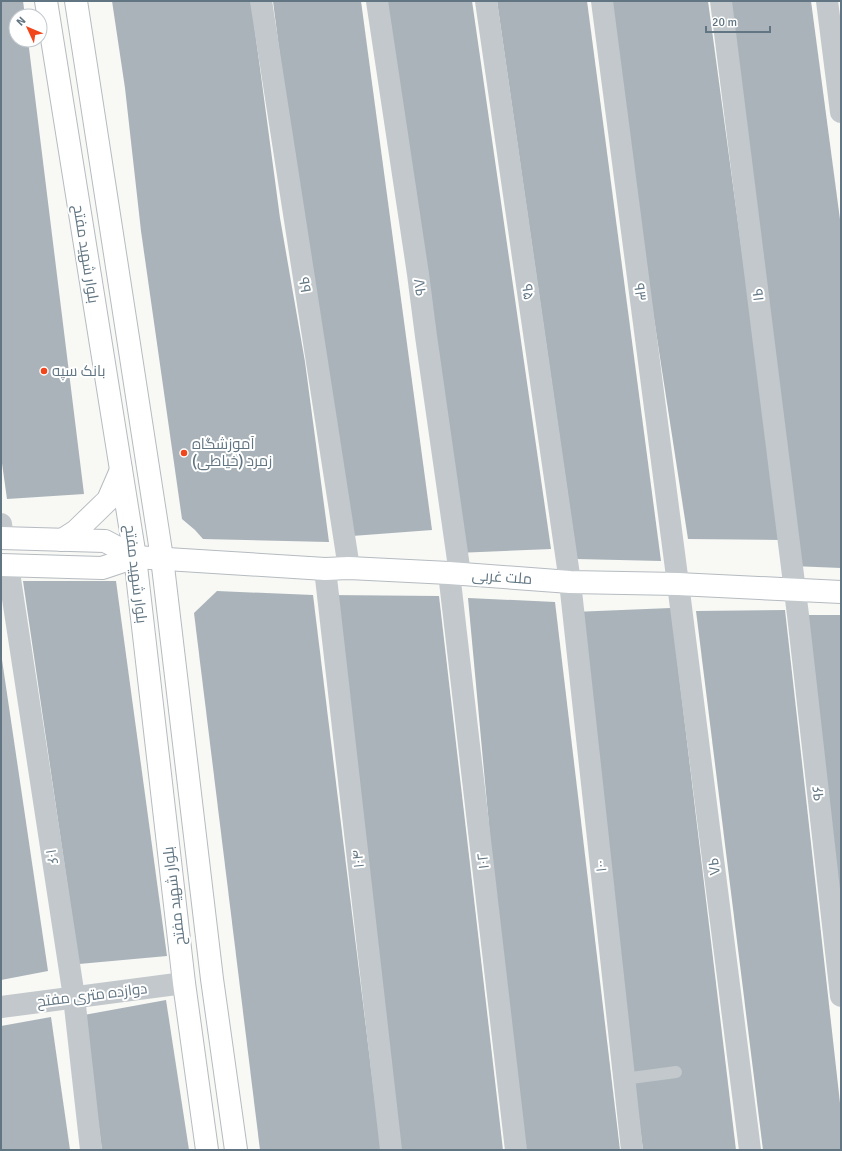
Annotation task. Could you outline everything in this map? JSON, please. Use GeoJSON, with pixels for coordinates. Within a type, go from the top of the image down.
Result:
{"type":"FeatureCollection","features":[{"type":"Feature","properties":{"kind":"main road","name":"بلوار شهید مفتح"},"geometry":{"type":"LineString","coordinates":[[46,1],[135,557],[184,983],[207,1150]]}},
{"type":"Feature","properties":{"kind":"main road","name":"بلوار شهید مفتح"},"geometry":{"type":"LineString","coordinates":[[76,1],[162,558],[212,980],[236,1150]]}},
{"type":"Feature","properties":{"kind":"main road"},"geometry":{"type":"LineString","coordinates":[[62,540],[76,531],[108,500],[121,470]]}},
{"type":"Feature","properties":{"kind":"main road"},"geometry":{"type":"LineString","coordinates":[[2,533],[62,540],[105,541],[135,557]]}},
{"type":"Feature","properties":{"kind":"main road"},"geometry":{"type":"LineString","coordinates":[[4,565],[102,568],[135,557]]}},
{"type":"Feature","properties":{"kind":"main road","name":"ملت غربی"},"geometry":{"type":"LineString","coordinates":[[135,557],[325,569],[349,568],[454,573],[570,582],[678,584],[841,592]]}},
{"type":"Feature","properties":{"kind":"main road"},"geometry":{"type":"LineString","coordinates":[[203,1119],[231,1113]]}},
{"type":"Feature","properties":{"kind":"street","name":"۹۹"},"geometry":{"type":"LineString","coordinates":[[261,1],[349,568]]}},
{"type":"Feature","properties":{"kind":"street","name":"۹۷"},"geometry":{"type":"LineString","coordinates":[[377,1],[418,274],[454,573]]}},
{"type":"Feature","properties":{"kind":"street","name":"۹۵"},"geometry":{"type":"LineString","coordinates":[[486,1],[570,582]]}},
{"type":"Feature","properties":{"kind":"street","name":"۹۳"},"geometry":{"type":"LineString","coordinates":[[602,1],[678,584]]}},
{"type":"Feature","properties":{"kind":"street","name":"۹۱"},"geometry":{"type":"LineString","coordinates":[[721,1],[794,590]]}},
{"type":"Feature","properties":{"kind":"street"},"geometry":{"type":"LineString","coordinates":[[827,1],[841,112]]}},
{"type":"Feature","properties":{"kind":"street","name":"۱۰۶"},"geometry":{"type":"LineString","coordinates":[[4,565],[74,998],[91,1150]]}},
{"type":"Feature","properties":{"kind":"street","name":"۱۰۴"},"geometry":{"type":"LineString","coordinates":[[325,569],[391,1150]]}},
{"type":"Feature","properties":{"kind":"street","name":"۱۰۲"},"geometry":{"type":"LineString","coordinates":[[454,573],[516,1150]]}},
{"type":"Feature","properties":{"kind":"street","name":"۱۰۰"},"geometry":{"type":"LineString","coordinates":[[570,582],[632,1150]]}},
{"type":"Feature","properties":{"kind":"street","name":"۹۸"},"geometry":{"type":"LineString","coordinates":[[678,584],[750,1150]]}},
{"type":"Feature","properties":{"kind":"street","name":"۹۶"},"geometry":{"type":"LineString","coordinates":[[794,590],[841,996]]}},
{"type":"Feature","properties":{"kind":"street","name":"دوازده متری مفتح"},"geometry":{"type":"LineString","coordinates":[[1,1007],[184,983]]}},
{"type":"Feature","properties":{"kind":"lane"},"geometry":{"type":"LineString","coordinates":[[624,1079],[676,1072]]}},
{"type":"Feature","properties":{"kind":"building"},"geometry":{"type":"Polygon","coordinates":[[[1,1],[23,1],[24,8],[8,8],[8,48],[29,48],[84,494],[7,499],[1,456],[1,1]]]}},
{"type":"Feature","properties":{"kind":"building"},"geometry":{"type":"Polygon","coordinates":[[[112,1],[251,1],[280,218],[305,362],[329,542],[203,539],[182,519],[141,231],[125,88],[112,1]]]}},
{"type":"Feature","properties":{"kind":"building"},"geometry":{"type":"Polygon","coordinates":[[[273,1],[361,1],[432,530],[352,536],[328,435],[273,1]]]}},
{"type":"Feature","properties":{"kind":"building"},"geometry":{"type":"Polygon","coordinates":[[[386,1],[472,1],[551,549],[456,553],[386,1]]]}},
{"type":"Feature","properties":{"kind":"building"},"geometry":{"type":"Polygon","coordinates":[[[497,1],[587,1],[661,561],[577,559],[497,1]]]}},
{"type":"Feature","properties":{"kind":"building"},"geometry":{"type":"Polygon","coordinates":[[[605,1],[708,1],[781,540],[688,539],[605,1]]]}},
{"type":"Feature","properties":{"kind":"building"},"geometry":{"type":"Polygon","coordinates":[[[727,1],[811,1],[841,227],[841,568],[792,566],[727,1]]]}},
{"type":"Feature","properties":{"kind":"building"},"geometry":{"type":"Polygon","coordinates":[[[23,581],[116,581],[167,956],[79,964],[23,581]]]}},
{"type":"Feature","properties":{"kind":"building"},"geometry":{"type":"Polygon","coordinates":[[[217,591],[313,595],[381,1150],[260,1150],[194,613],[217,591]]]}},
{"type":"Feature","properties":{"kind":"building"},"geometry":{"type":"Polygon","coordinates":[[[328,595],[439,596],[503,1150],[400,1150],[328,595]]]}},
{"type":"Feature","properties":{"kind":"building"},"geometry":{"type":"Polygon","coordinates":[[[468,598],[555,602],[620,1150],[519,1150],[468,598]]]}},
{"type":"Feature","properties":{"kind":"building"},"geometry":{"type":"Polygon","coordinates":[[[671,608],[736,1150],[643,1150],[573,612],[671,608]]]}},
{"type":"Feature","properties":{"kind":"building"},"geometry":{"type":"Polygon","coordinates":[[[785,610],[841,1112],[841,1150],[763,1150],[696,611],[785,610]]]}},
{"type":"Feature","properties":{"kind":"building"},"geometry":{"type":"Polygon","coordinates":[[[798,615],[841,615],[841,907],[798,615]]]}},
{"type":"Feature","properties":{"kind":"building"},"geometry":{"type":"Polygon","coordinates":[[[1,653],[48,971],[1,980],[1,653]]]}},
{"type":"Feature","properties":{"kind":"building"},"geometry":{"type":"Polygon","coordinates":[[[166,1000],[189,1150],[102,1150],[84,1015],[166,1000]]]}},
{"type":"Feature","properties":{"kind":"building"},"geometry":{"type":"Polygon","coordinates":[[[51,1017],[70,1150],[1,1150],[1,1026],[51,1017]]]}},
{"type":"Feature","properties":{"kind":"place","name":"بانک سپه"},"geometry":{"type":"Point","coordinates":[44,371]}},
{"type":"Feature","properties":{"kind":"place","name":"آموزشگاه زمرد (خیاطی)"},"geometry":{"type":"Point","coordinates":[184,453]}}]}
